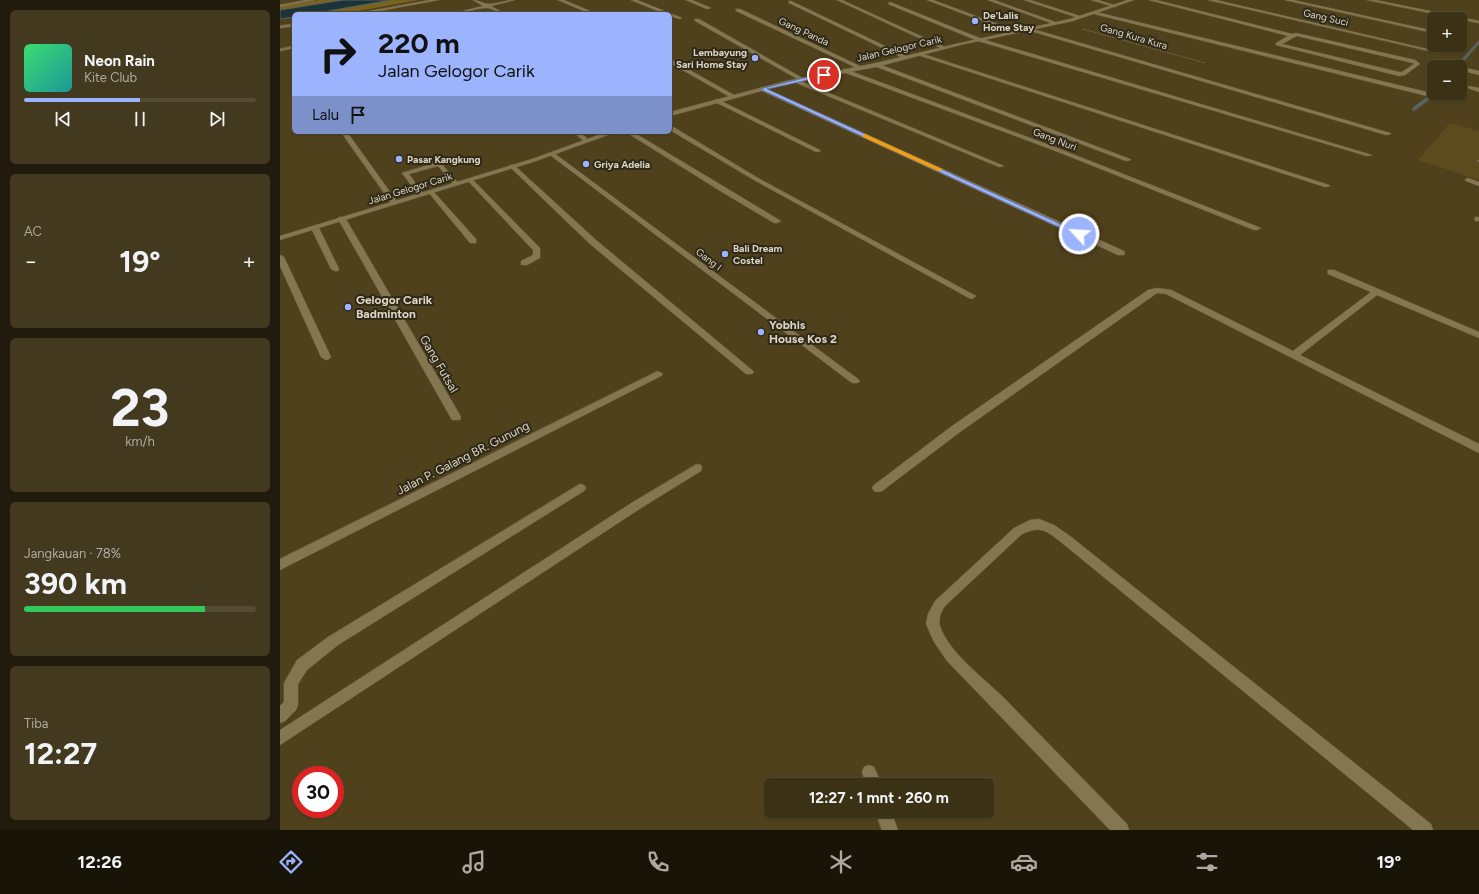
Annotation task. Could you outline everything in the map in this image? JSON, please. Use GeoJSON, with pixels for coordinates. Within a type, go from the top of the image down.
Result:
{"type":"FeatureCollection","features":[{"type":"Feature","properties":{"kind":"street"},"geometry":{"type":"LineString","coordinates":[[280,6],[313,0]]}},
{"type":"Feature","properties":{"kind":"street"},"geometry":{"type":"LineString","coordinates":[[367,12],[437,0]]}},
{"type":"Feature","properties":{"kind":"street"},"geometry":{"type":"LineString","coordinates":[[475,0],[498,12]]}},
{"type":"Feature","properties":{"kind":"street"},"geometry":{"type":"LineString","coordinates":[[463,12],[513,0]]}},
{"type":"Feature","properties":{"kind":"street"},"geometry":{"type":"LineString","coordinates":[[560,0],[591,12]]}},
{"type":"Feature","properties":{"kind":"street"},"geometry":{"type":"LineString","coordinates":[[633,0],[665,12]]}},
{"type":"Feature","properties":{"kind":"street"},"geometry":{"type":"LineString","coordinates":[[688,0],[709,8]]}},
{"type":"Feature","properties":{"kind":"street"},"geometry":{"type":"LineString","coordinates":[[839,0],[945,48]]}},
{"type":"Feature","properties":{"kind":"street"},"geometry":{"type":"LineString","coordinates":[[929,0],[1017,32]]}},
{"type":"Feature","properties":{"kind":"street"},"geometry":{"type":"LineString","coordinates":[[990,0],[1058,23]]}},
{"type":"Feature","properties":{"kind":"street"},"geometry":{"type":"LineString","coordinates":[[1026,0],[1081,17]]}},
{"type":"Feature","properties":{"kind":"street"},"geometry":{"type":"LineString","coordinates":[[1093,0],[1115,6]]}},
{"type":"Feature","properties":{"kind":"street","name":"Jalan Gelogor Carik"},"geometry":{"type":"LineString","coordinates":[[672,113],[732,96],[796,81],[876,65],[1058,23],[1096,13],[1132,0]]}},
{"type":"Feature","properties":{"kind":"street"},"geometry":{"type":"LineString","coordinates":[[1151,0],[1292,36],[1301,35],[1417,64],[1403,74],[1398,74],[1278,44],[1292,36]]}},
{"type":"Feature","properties":{"kind":"street","name":"Gang Suci"},"geometry":{"type":"LineString","coordinates":[[1210,0],[1427,49]]}},
{"type":"Feature","properties":{"kind":"street"},"geometry":{"type":"LineString","coordinates":[[1234,0],[1287,12]]}},
{"type":"Feature","properties":{"kind":"street"},"geometry":{"type":"LineString","coordinates":[[1287,0],[1427,30]]}},
{"type":"Feature","properties":{"kind":"street"},"geometry":{"type":"LineString","coordinates":[[1369,0],[1479,22]]}},
{"type":"Feature","properties":{"kind":"street"},"geometry":{"type":"LineString","coordinates":[[790,2],[907,58]]}},
{"type":"Feature","properties":{"kind":"street"},"geometry":{"type":"LineString","coordinates":[[890,4],[980,40],[1369,155]]}},
{"type":"Feature","properties":{"kind":"street","name":"Gang Panda"},"geometry":{"type":"LineString","coordinates":[[738,10],[861,68]]}},
{"type":"Feature","properties":{"kind":"street"},"geometry":{"type":"LineString","coordinates":[[1096,13],[1427,94]]}},
{"type":"Feature","properties":{"kind":"street"},"geometry":{"type":"LineString","coordinates":[[672,15],[680,18]]}},
{"type":"Feature","properties":{"kind":"street"},"geometry":{"type":"LineString","coordinates":[[697,20],[803,80]]}},
{"type":"Feature","properties":{"kind":"street"},"geometry":{"type":"LineString","coordinates":[[280,27],[292,25]]}},
{"type":"Feature","properties":{"kind":"street"},"geometry":{"type":"LineString","coordinates":[[1029,29],[1388,134]]}},
{"type":"Feature","properties":{"kind":"street"},"geometry":{"type":"LineString","coordinates":[[281,49],[292,47]]}},
{"type":"Feature","properties":{"kind":"street"},"geometry":{"type":"LineString","coordinates":[[920,54],[1327,186]]}},
{"type":"Feature","properties":{"kind":"street"},"geometry":{"type":"LineString","coordinates":[[672,62],[732,96]]}},
{"type":"Feature","properties":{"kind":"street"},"geometry":{"type":"LineString","coordinates":[[876,65],[1128,160]]}},
{"type":"Feature","properties":{"kind":"street"},"geometry":{"type":"LineString","coordinates":[[1467,70],[1479,73]]}},
{"type":"Feature","properties":{"kind":"street","name":"Gang Nuri"},"geometry":{"type":"LineString","coordinates":[[845,71],[1055,149],[1257,228]]}},
{"type":"Feature","properties":{"kind":"street"},"geometry":{"type":"LineString","coordinates":[[796,81],[1001,166]]}},
{"type":"Feature","properties":{"kind":"street"},"geometry":{"type":"LineString","coordinates":[[1470,87],[1479,90]]}},
{"type":"Feature","properties":{"kind":"street"},"geometry":{"type":"LineString","coordinates":[[762,89],[1121,253]]}},
{"type":"Feature","properties":{"kind":"street"},"geometry":{"type":"LineString","coordinates":[[717,101],[818,150]]}},
{"type":"Feature","properties":{"kind":"street"},"geometry":{"type":"LineString","coordinates":[[672,128],[756,178],[972,296]]}},
{"type":"Feature","properties":{"kind":"street"},"geometry":{"type":"LineString","coordinates":[[345,134],[394,203]]}},
{"type":"Feature","properties":{"kind":"street"},"geometry":{"type":"LineString","coordinates":[[578,134],[587,141]]}},
{"type":"Feature","properties":{"kind":"street","name":"Jalan Gelogor Carik"},"geometry":{"type":"LineString","coordinates":[[280,238],[552,154],[607,134]]}},
{"type":"Feature","properties":{"kind":"street"},"geometry":{"type":"LineString","coordinates":[[632,134],[724,191],[776,221]]}},
{"type":"Feature","properties":{"kind":"street","name":"Gang I"},"geometry":{"type":"LineString","coordinates":[[552,154],[855,381]]}},
{"type":"Feature","properties":{"kind":"street"},"geometry":{"type":"LineString","coordinates":[[421,195],[405,173],[439,164],[456,184]]}},
{"type":"Feature","properties":{"kind":"street"},"geometry":{"type":"LineString","coordinates":[[512,166],[593,242],[749,372]]}},
{"type":"Feature","properties":{"kind":"street"},"geometry":{"type":"LineString","coordinates":[[470,180],[537,250],[537,256],[524,263]]}},
{"type":"Feature","properties":{"kind":"street"},"geometry":{"type":"LineString","coordinates":[[1468,180],[1479,184]]}},
{"type":"Feature","properties":{"kind":"street"},"geometry":{"type":"LineString","coordinates":[[431,192],[473,241]]}},
{"type":"Feature","properties":{"kind":"street","name":"Gang Futsal"},"geometry":{"type":"LineString","coordinates":[[342,219],[456,418]]}},
{"type":"Feature","properties":{"kind":"street"},"geometry":{"type":"LineString","coordinates":[[314,228],[335,269]]}},
{"type":"Feature","properties":{"kind":"street"},"geometry":{"type":"LineString","coordinates":[[280,258],[326,357]]}},
{"type":"Feature","properties":{"kind":"street"},"geometry":{"type":"LineString","coordinates":[[1331,272],[1479,335]]}},
{"type":"Feature","properties":{"kind":"street"},"geometry":{"type":"LineString","coordinates":[[878,488],[956,429],[1151,292],[1157,290],[1168,292],[1479,449]]}},
{"type":"Feature","properties":{"kind":"street"},"geometry":{"type":"LineString","coordinates":[[1294,355],[1376,291]]}},
{"type":"Feature","properties":{"kind":"street","name":"Jalan P. Galang BR. Gunung"},"geometry":{"type":"LineString","coordinates":[[280,565],[658,374]]}},
{"type":"Feature","properties":{"kind":"street"},"geometry":{"type":"LineString","coordinates":[[280,738],[637,505],[697,468]]}},
{"type":"Feature","properties":{"kind":"street"},"geometry":{"type":"LineString","coordinates":[[280,716],[291,705],[291,683],[302,665],[333,641],[580,488]]}},
{"type":"Feature","properties":{"kind":"street"},"geometry":{"type":"LineString","coordinates":[[1121,830],[969,674],[944,646],[933,626],[934,616],[941,602],[1018,532],[1029,525],[1038,523],[1047,527],[1081,552],[1425,830]]}},
{"type":"Feature","properties":{"kind":"street"},"geometry":{"type":"LineString","coordinates":[[886,818],[890,830]]}},
{"type":"Feature","properties":{"kind":"path","name":"Gang Kura Kura"},"geometry":{"type":"LineString","coordinates":[[1058,23],[1205,63]]}},
{"type":"Feature","properties":{"kind":"shaded area"},"geometry":{"type":"Polygon","coordinates":[[[319,0],[343,0],[280,10],[280,6],[319,0]]]}},
{"type":"Feature","properties":{"kind":"shaded area"},"geometry":{"type":"Polygon","coordinates":[[[391,0],[419,0],[352,12],[322,12],[391,0]]]}},
{"type":"Feature","properties":{"kind":"shaded area"},"geometry":{"type":"Polygon","coordinates":[[[1450,123],[1479,131],[1479,180],[1418,160],[1450,123]]]}},
{"type":"Feature","properties":{"kind":"water"},"geometry":{"type":"Polygon","coordinates":[[[343,0],[391,0],[322,12],[292,12],[292,17],[280,19],[280,10],[343,0]]]}},
{"type":"Feature","properties":{"kind":"waterway"},"geometry":{"type":"LineString","coordinates":[[1463,60],[1479,42]]}},
{"type":"Feature","properties":{"kind":"waterway"},"geometry":{"type":"LineString","coordinates":[[1414,109],[1427,99]]}},
{"type":"Feature","properties":{"kind":"slow traffic"},"geometry":{"type":"LineString","coordinates":[[865,136],[940,170]]}},
{"type":"Feature","properties":{"kind":"place","name":"De'Lalis Home Stay"},"geometry":{"type":"Point","coordinates":[975,21]}},
{"type":"Feature","properties":{"kind":"place","name":"Lembayung Sari Home Stay"},"geometry":{"type":"Point","coordinates":[755,58]}},
{"type":"Feature","properties":{"kind":"place","name":"Pasar Kangkung"},"geometry":{"type":"Point","coordinates":[399,159]}},
{"type":"Feature","properties":{"kind":"place","name":"Griya Adelia"},"geometry":{"type":"Point","coordinates":[586,164]}},
{"type":"Feature","properties":{"kind":"place","name":"Bali Dream Costel"},"geometry":{"type":"Point","coordinates":[725,254]}},
{"type":"Feature","properties":{"kind":"place","name":"Gelogor Carik Badminton"},"geometry":{"type":"Point","coordinates":[348,307]}},
{"type":"Feature","properties":{"kind":"place","name":"Yobhis House Kos 2"},"geometry":{"type":"Point","coordinates":[761,332]}},
{"type":"Feature","properties":{"kind":"route"},"geometry":{"type":"LineString","coordinates":[[824,75],[762,89],[1079,234]]}}]}
